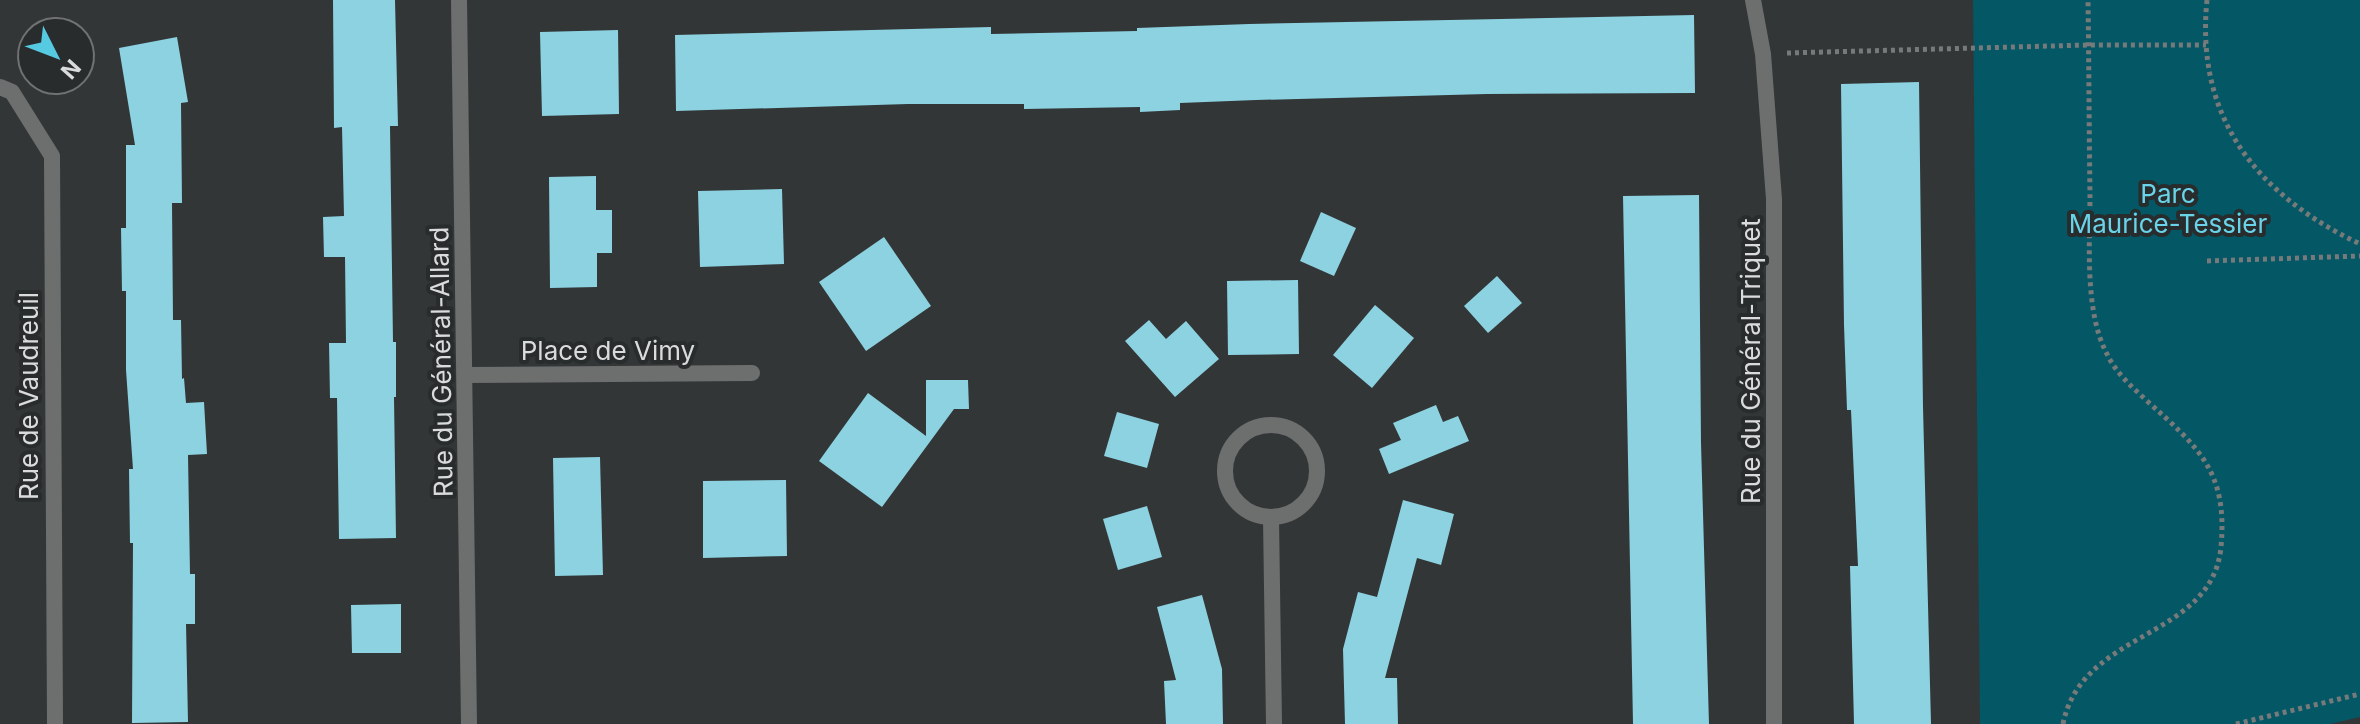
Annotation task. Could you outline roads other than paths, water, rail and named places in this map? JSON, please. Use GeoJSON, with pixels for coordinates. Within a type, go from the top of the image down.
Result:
{"type":"FeatureCollection","features":[{"type":"Feature","properties":{"kind":"street","name":"Rue du Général-Allard"},"geometry":{"type":"LineString","coordinates":[[459,0],[469,724]]}},
{"type":"Feature","properties":{"kind":"street","name":"Rue du Général-Triquet"},"geometry":{"type":"LineString","coordinates":[[1753,0],[1763,54],[1774,199],[1774,724]]}},
{"type":"Feature","properties":{"kind":"street","name":"Rue de Vaudreuil"},"geometry":{"type":"LineString","coordinates":[[0,87],[12,92],[52,156],[55,724]]}},
{"type":"Feature","properties":{"kind":"street","name":"Place de Vimy"},"geometry":{"type":"LineString","coordinates":[[465,375],[752,373]]}},
{"type":"Feature","properties":{"kind":"street"},"geometry":{"type":"LineString","coordinates":[[1271,425],[1291,429],[1307,442],[1317,461],[1318,475],[1315,488],[1303,505],[1291,513],[1271,518],[1258,516],[1240,506],[1228,489],[1225,468],[1228,455],[1239,437],[1258,427],[1271,425]]}},
{"type":"Feature","properties":{"kind":"street"},"geometry":{"type":"LineString","coordinates":[[1271,518],[1274,724]]}},
{"type":"Feature","properties":{"kind":"park label","name":"Parc Maurice-Tessier"},"geometry":{"type":"Point","coordinates":[2168,208]}}]}
